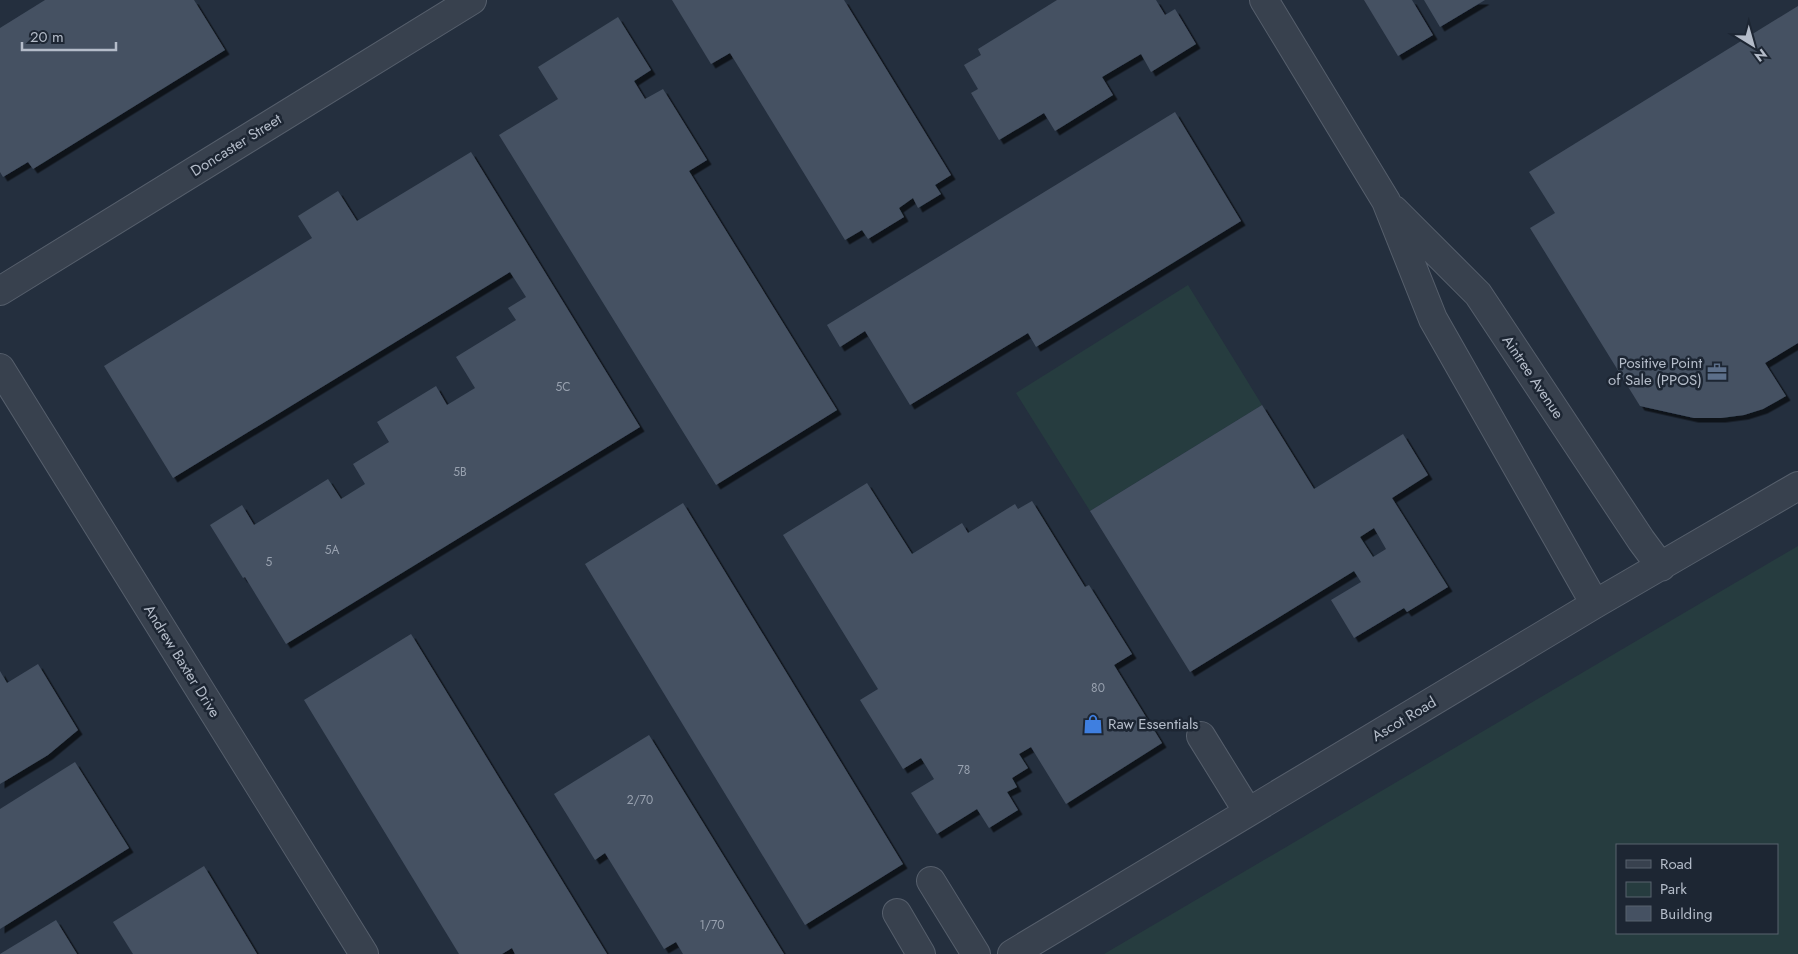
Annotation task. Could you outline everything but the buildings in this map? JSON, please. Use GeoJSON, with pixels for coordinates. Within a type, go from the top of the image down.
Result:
{"type":"FeatureCollection","features":[{"type":"Feature","properties":{"kind":"street","name":"Doncaster Street"},"geometry":{"type":"LineString","coordinates":[[0,291],[472,0]]}},
{"type":"Feature","properties":{"kind":"street","name":"Aintree Avenue"},"geometry":{"type":"LineString","coordinates":[[1264,0],[1386,202],[1433,319],[1595,604]]}},
{"type":"Feature","properties":{"kind":"street","name":"Aintree Avenue"},"geometry":{"type":"LineString","coordinates":[[1386,202],[1478,294],[1641,540],[1661,567]]}},
{"type":"Feature","properties":{"kind":"street","name":"Andrew Baxter Drive"},"geometry":{"type":"LineString","coordinates":[[0,368],[364,954]]}},
{"type":"Feature","properties":{"kind":"street","name":"Ascot Road"},"geometry":{"type":"LineString","coordinates":[[1012,954],[1595,604],[1798,486]]}},
{"type":"Feature","properties":{"kind":"street"},"geometry":{"type":"LineString","coordinates":[[1201,736],[1248,812]]}},
{"type":"Feature","properties":{"kind":"street"},"geometry":{"type":"LineString","coordinates":[[931,881],[976,954]]}},
{"type":"Feature","properties":{"kind":"street"},"geometry":{"type":"LineString","coordinates":[[896,913],[921,954]]}},
{"type":"Feature","properties":{"kind":"green space"},"geometry":{"type":"Polygon","coordinates":[[[1188,285],[1262,405],[1090,511],[1016,393],[1188,285]]]}},
{"type":"Feature","properties":{"kind":"green space"},"geometry":{"type":"Polygon","coordinates":[[[1798,546],[1798,954],[1104,954],[1798,546]]]}},
{"type":"Feature","properties":{"kind":"place","name":"Positive Point of Sale (PPOS)"},"geometry":{"type":"Point","coordinates":[1717,372]}},
{"type":"Feature","properties":{"kind":"place","name":"Raw Essentials"},"geometry":{"type":"Point","coordinates":[1093,724]}}]}
